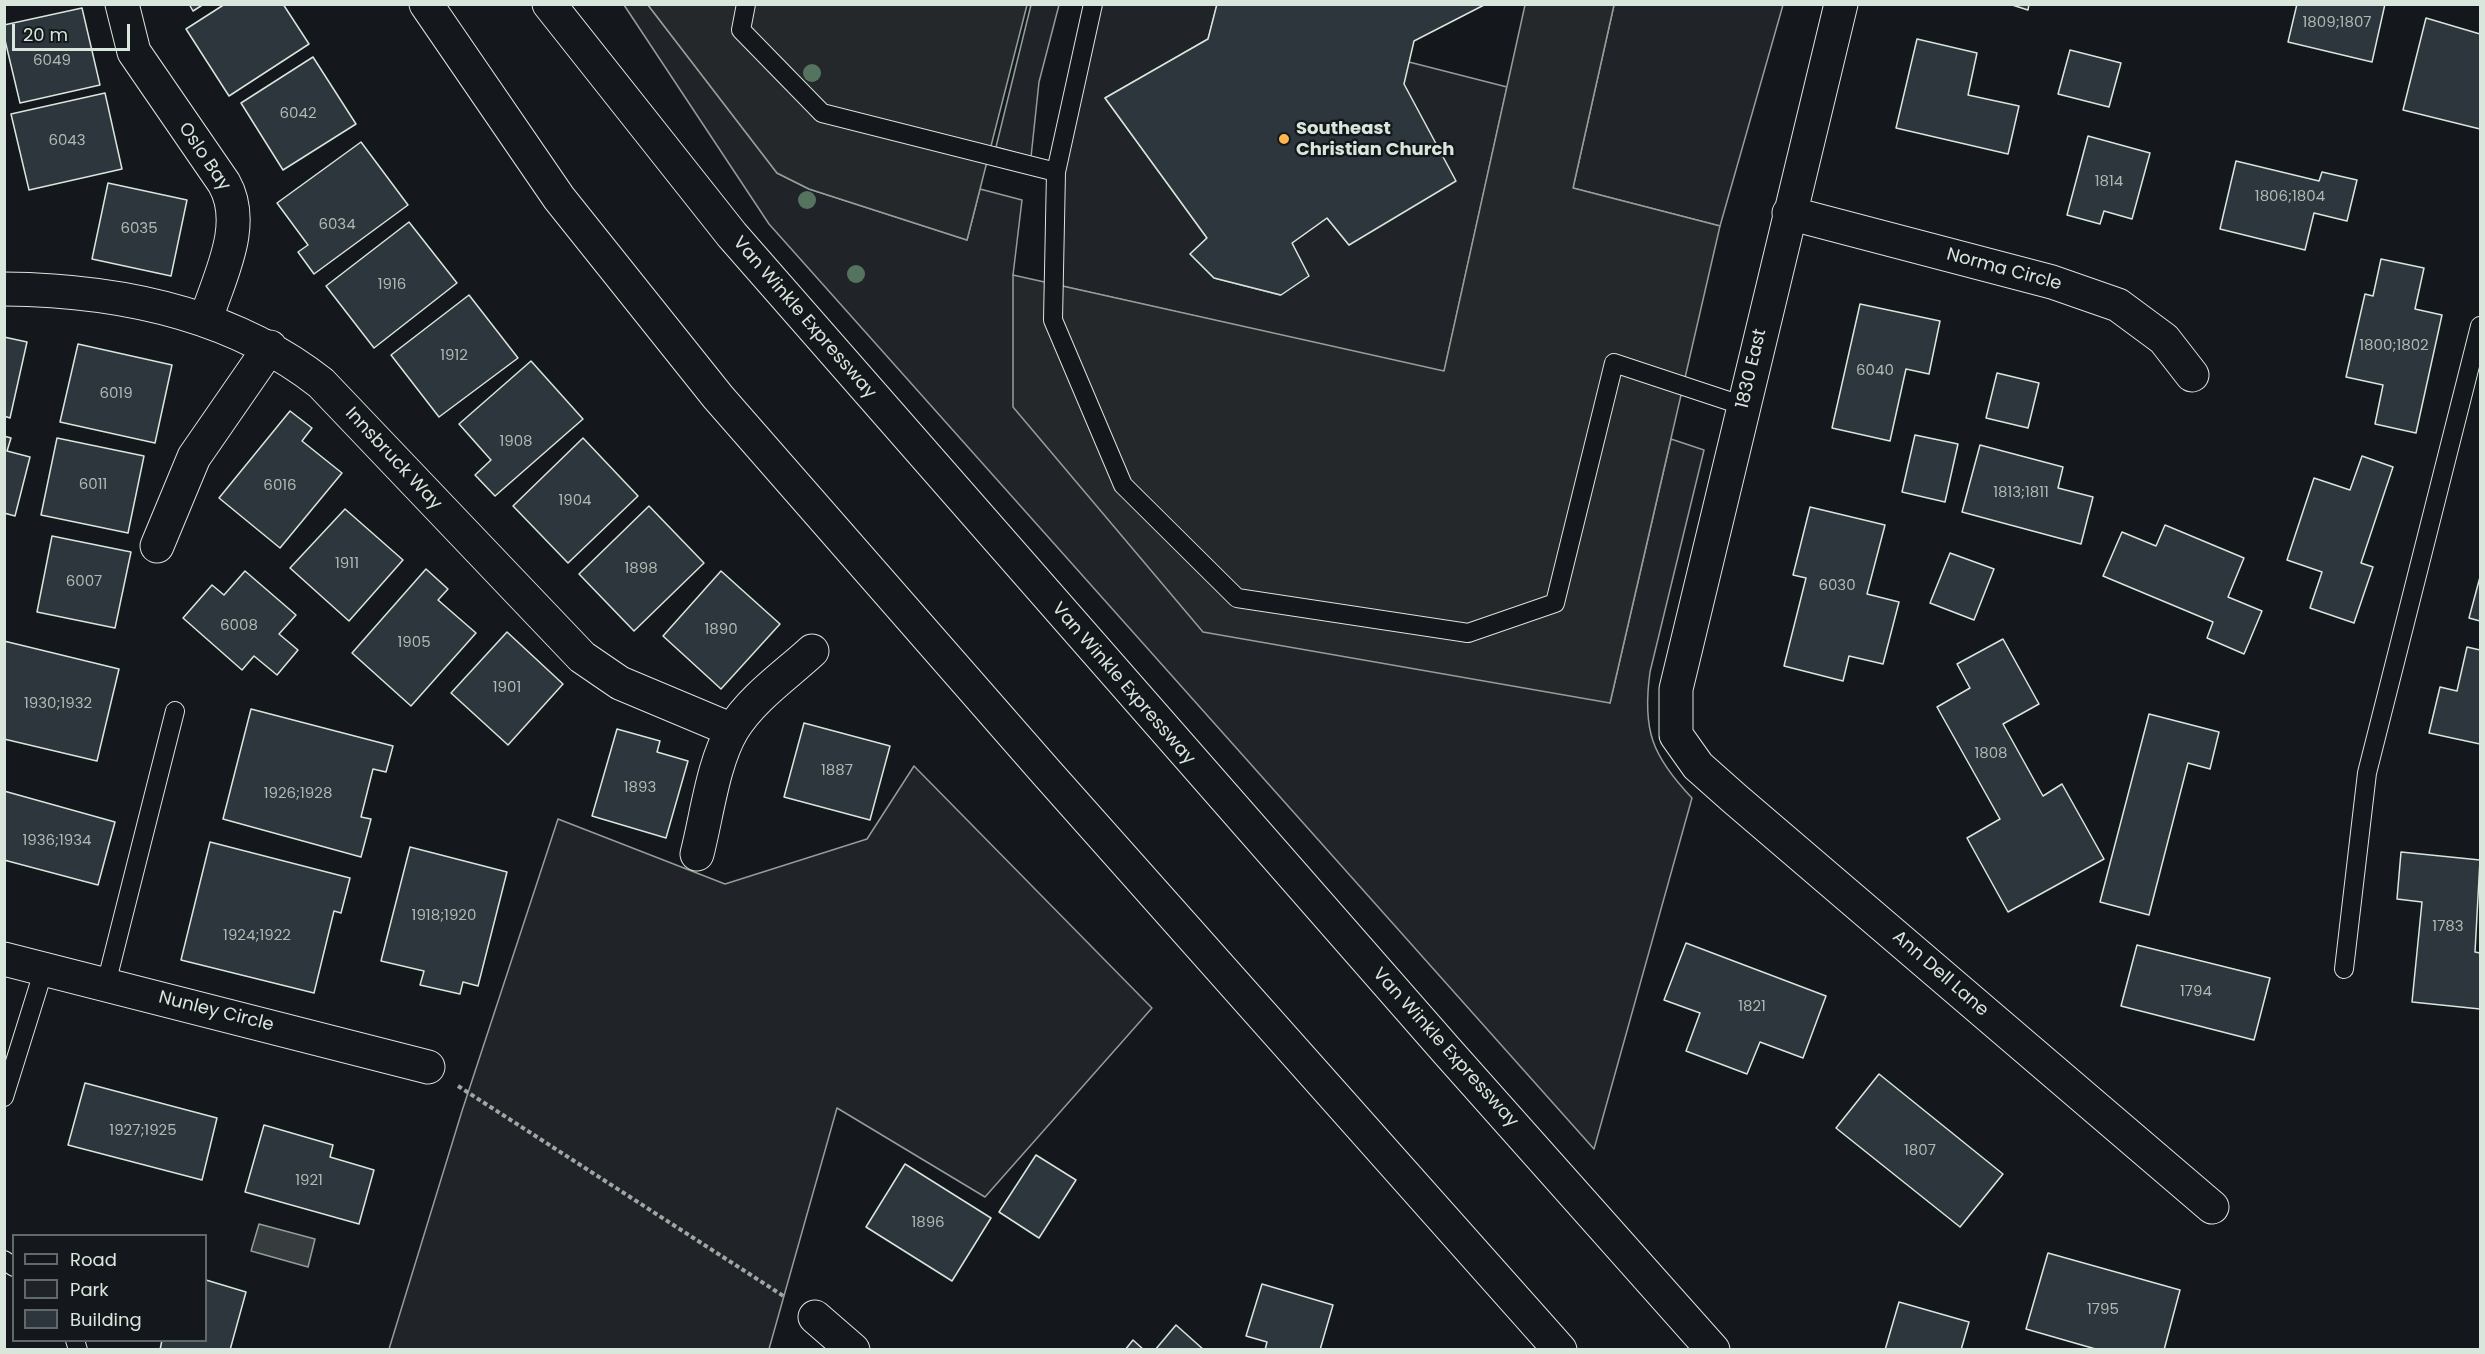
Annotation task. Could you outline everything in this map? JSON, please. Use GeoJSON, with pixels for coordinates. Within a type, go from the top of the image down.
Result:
{"type":"FeatureCollection","features":[{"type":"Feature","properties":{"kind":"street","name":"Oslo Bay"},"geometry":{"type":"LineString","coordinates":[[122,4],[134,51],[224,183],[234,206],[231,238],[206,319]]}},
{"type":"Feature","properties":{"kind":"street"},"geometry":{"type":"LineString","coordinates":[[426,4],[559,198],[718,397],[1046,772],[1560,1350]]}},
{"type":"Feature","properties":{"kind":"street","name":"Van Winkle Expressway"},"geometry":{"type":"LineString","coordinates":[[549,4],[732,235],[1439,1042],[1713,1350]]}},
{"type":"Feature","properties":{"kind":"street","name":"1830 East"},"geometry":{"type":"LineString","coordinates":[[1676,735],[1676,689],[1841,4]]}},
{"type":"Feature","properties":{"kind":"street","name":"Norma Circle"},"geometry":{"type":"LineString","coordinates":[[1789,213],[2052,282],[2118,305],[2164,339],[2192,375]]}},
{"type":"Feature","properties":{"kind":"street","name":"Innsbruck Way"},"geometry":{"type":"LineString","coordinates":[[4,289],[62,292],[109,298],[206,319],[270,347],[321,383],[582,657],[620,683],[732,730]]}},
{"type":"Feature","properties":{"kind":"street"},"geometry":{"type":"LineString","coordinates":[[157,546],[194,457],[270,347]]}},
{"type":"Feature","properties":{"kind":"street"},"geometry":{"type":"LineString","coordinates":[[697,854],[719,765],[732,730],[751,706],[812,651]]}},
{"type":"Feature","properties":{"kind":"street","name":"Ann Dell Lane"},"geometry":{"type":"LineString","coordinates":[[1676,735],[1698,766],[1734,798],[2212,1207]]}},
{"type":"Feature","properties":{"kind":"street","name":"Nunley Circle"},"geometry":{"type":"LineString","coordinates":[[4,959],[428,1067]]}},
{"type":"Feature","properties":{"kind":"street"},"geometry":{"type":"LineString","coordinates":[[815,1317],[854,1350]]}},
{"type":"Feature","properties":{"kind":"lane"},"geometry":{"type":"LineString","coordinates":[[746,4],[741,30],[822,113],[1056,172]]}},
{"type":"Feature","properties":{"kind":"lane"},"geometry":{"type":"LineString","coordinates":[[1094,4],[1056,172],[1053,320],[1123,485],[1237,598],[1468,633],[1555,603],[1614,363],[1744,406]]}},
{"type":"Feature","properties":{"kind":"lane"},"geometry":{"type":"LineString","coordinates":[[2344,969],[2367,772],[2481,326]]}},
{"type":"Feature","properties":{"kind":"lane"},"geometry":{"type":"LineString","coordinates":[[106,984],[175,711]]}},
{"type":"Feature","properties":{"kind":"lane"},"geometry":{"type":"LineString","coordinates":[[4,1097],[44,969]]}},
{"type":"Feature","properties":{"kind":"path"},"geometry":{"type":"LineString","coordinates":[[428,1067],[815,1317]]}},
{"type":"Feature","properties":{"kind":"green space"},"geometry":{"type":"Polygon","coordinates":[[[624,5],[648,5],[777,173],[809,189],[967,240],[980,189],[1022,200],[1013,275],[1610,703],[1671,439],[1704,450],[1650,672],[1648,692],[1649,726],[1653,741],[1667,769],[1692,798],[1594,1149],[769,224],[624,5]]]}},
{"type":"Feature","properties":{"kind":"green space"},"geometry":{"type":"Polygon","coordinates":[[[1031,5],[1059,5],[1039,82],[1031,157],[996,147],[1031,5]]]}},
{"type":"Feature","properties":{"kind":"green space"},"geometry":{"type":"Polygon","coordinates":[[[1099,5],[1217,5],[1208,39],[1105,98],[1207,238],[1190,254],[1214,278],[1280,295],[1308,276],[1292,243],[1327,218],[1349,245],[1409,62],[1507,87],[1444,372],[1053,284],[1056,172],[1099,5]]]}},
{"type":"Feature","properties":{"kind":"green space"},"geometry":{"type":"Polygon","coordinates":[[[1614,5],[1783,5],[1720,226],[1573,188],[1614,5]]]}},
{"type":"Feature","properties":{"kind":"green space"},"geometry":{"type":"Polygon","coordinates":[[[914,766],[1152,1008],[985,1197],[837,1108],[769,1349],[389,1349],[462,1111],[558,819],[725,884],[867,839],[914,766]]]}},
{"type":"Feature","properties":{"kind":"shaded area"},"geometry":{"type":"Polygon","coordinates":[[[648,5],[1027,5],[967,240],[809,189],[777,173],[648,5]]]}},
{"type":"Feature","properties":{"kind":"shaded area"},"geometry":{"type":"Polygon","coordinates":[[[1525,5],[1614,5],[1573,188],[1720,226],[1610,703],[1203,632],[1013,407],[1013,275],[1444,371],[1525,5]]]}},
{"type":"Feature","properties":{"kind":"shaded area"},"geometry":{"type":"Polygon","coordinates":[[[259,1224],[315,1239],[308,1267],[251,1251],[259,1224]]]}},
{"type":"Feature","properties":{"kind":"building"},"geometry":{"type":"Polygon","coordinates":[[[189,4],[204,4],[193,11],[189,4]]]}},
{"type":"Feature","properties":{"kind":"building"},"geometry":{"type":"Polygon","coordinates":[[[225,4],[283,4],[309,44],[229,96],[186,29],[225,4]]]}},
{"type":"Feature","properties":{"kind":"building","name":"Southeast Christian Church"},"geometry":{"type":"Polygon","coordinates":[[[1217,4],[1486,4],[1414,41],[1404,84],[1456,181],[1349,245],[1327,218],[1292,243],[1309,276],[1281,295],[1214,278],[1190,254],[1207,238],[1105,98],[1208,39],[1217,4]]]}},
{"type":"Feature","properties":{"kind":"building"},"geometry":{"type":"Polygon","coordinates":[[[2009,4],[2029,4],[2028,10],[2009,4]]]}},
{"type":"Feature","properties":{"kind":"building"},"geometry":{"type":"Polygon","coordinates":[[[2297,4],[2385,4],[2372,62],[2288,42],[2297,4]]]}},
{"type":"Feature","properties":{"kind":"building"},"geometry":{"type":"Polygon","coordinates":[[[82,8],[100,85],[20,103],[4,36],[4,25],[82,8]]]}},
{"type":"Feature","properties":{"kind":"building"},"geometry":{"type":"Polygon","coordinates":[[[2426,18],[2480,34],[2480,129],[2403,110],[2426,18]]]}},
{"type":"Feature","properties":{"kind":"building"},"geometry":{"type":"Polygon","coordinates":[[[1917,39],[1977,53],[1968,95],[2019,106],[2008,154],[1896,128],[1917,39]]]}},
{"type":"Feature","properties":{"kind":"building"},"geometry":{"type":"Polygon","coordinates":[[[2070,50],[2121,63],[2109,107],[2058,94],[2070,50]]]}},
{"type":"Feature","properties":{"kind":"building"},"geometry":{"type":"Polygon","coordinates":[[[313,57],[356,124],[283,170],[241,103],[313,57]]]}},
{"type":"Feature","properties":{"kind":"building"},"geometry":{"type":"Polygon","coordinates":[[[105,93],[122,169],[29,190],[11,114],[105,93]]]}},
{"type":"Feature","properties":{"kind":"building"},"geometry":{"type":"Polygon","coordinates":[[[2088,136],[2150,153],[2132,219],[2104,211],[2100,224],[2067,215],[2088,136]]]}},
{"type":"Feature","properties":{"kind":"building"},"geometry":{"type":"Polygon","coordinates":[[[361,142],[408,205],[314,274],[298,252],[308,245],[277,203],[361,142]]]}},
{"type":"Feature","properties":{"kind":"building"},"geometry":{"type":"Polygon","coordinates":[[[2236,161],[2319,181],[2322,172],[2357,180],[2347,221],[2314,213],[2305,250],[2220,229],[2236,161]]]}},
{"type":"Feature","properties":{"kind":"building"},"geometry":{"type":"Polygon","coordinates":[[[108,183],[187,200],[171,276],[92,259],[108,183]]]}},
{"type":"Feature","properties":{"kind":"building"},"geometry":{"type":"Polygon","coordinates":[[[409,222],[457,283],[374,348],[326,286],[409,222]]]}},
{"type":"Feature","properties":{"kind":"building"},"geometry":{"type":"Polygon","coordinates":[[[2381,259],[2424,268],[2415,309],[2442,315],[2416,433],[2375,424],[2383,385],[2346,377],[2365,294],[2373,296],[2381,259]]]}},
{"type":"Feature","properties":{"kind":"building"},"geometry":{"type":"Polygon","coordinates":[[[469,295],[518,358],[439,417],[391,355],[469,295]]]}},
{"type":"Feature","properties":{"kind":"building"},"geometry":{"type":"Polygon","coordinates":[[[1860,304],[1940,321],[1929,374],[1906,369],[1890,441],[1832,428],[1860,304]]]}},
{"type":"Feature","properties":{"kind":"building"},"geometry":{"type":"Polygon","coordinates":[[[4,337],[27,342],[10,418],[4,416],[4,337]]]}},
{"type":"Feature","properties":{"kind":"building"},"geometry":{"type":"Polygon","coordinates":[[[78,344],[172,365],[155,443],[60,422],[78,344]]]}},
{"type":"Feature","properties":{"kind":"building"},"geometry":{"type":"Polygon","coordinates":[[[531,361],[583,419],[495,496],[475,475],[491,460],[459,424],[531,361]]]}},
{"type":"Feature","properties":{"kind":"building"},"geometry":{"type":"Polygon","coordinates":[[[1997,373],[2039,383],[2028,428],[1986,418],[1997,373]]]}},
{"type":"Feature","properties":{"kind":"building"},"geometry":{"type":"Polygon","coordinates":[[[290,411],[312,428],[302,441],[342,473],[280,548],[219,498],[290,411]]]}},
{"type":"Feature","properties":{"kind":"building"},"geometry":{"type":"Polygon","coordinates":[[[1915,435],[1958,444],[1945,502],[1902,492],[1915,435]]]}},
{"type":"Feature","properties":{"kind":"building"},"geometry":{"type":"Polygon","coordinates":[[[4,436],[11,438],[7,451],[30,457],[15,516],[4,513],[4,436]]]}},
{"type":"Feature","properties":{"kind":"building"},"geometry":{"type":"Polygon","coordinates":[[[57,438],[144,456],[128,533],[41,515],[57,438]]]}},
{"type":"Feature","properties":{"kind":"building"},"geometry":{"type":"Polygon","coordinates":[[[583,438],[638,496],[568,563],[513,506],[583,438]]]}},
{"type":"Feature","properties":{"kind":"building"},"geometry":{"type":"Polygon","coordinates":[[[1980,445],[2063,467],[2058,488],[2093,497],[2081,544],[1962,512],[1980,445]]]}},
{"type":"Feature","properties":{"kind":"building"},"geometry":{"type":"Polygon","coordinates":[[[2362,456],[2393,467],[2361,563],[2373,567],[2354,623],[2310,608],[2322,572],[2287,560],[2314,478],[2350,490],[2362,456]]]}},
{"type":"Feature","properties":{"kind":"building"},"geometry":{"type":"Polygon","coordinates":[[[649,506],[704,563],[634,631],[579,574],[649,506]]]}},
{"type":"Feature","properties":{"kind":"building"},"geometry":{"type":"Polygon","coordinates":[[[1810,507],[1885,525],[1867,594],[1899,602],[1883,664],[1849,656],[1843,681],[1784,666],[1806,578],[1793,575],[1810,507]]]}},
{"type":"Feature","properties":{"kind":"building"},"geometry":{"type":"Polygon","coordinates":[[[345,509],[403,560],[349,621],[290,568],[345,509]]]}},
{"type":"Feature","properties":{"kind":"building"},"geometry":{"type":"Polygon","coordinates":[[[2165,525],[2244,558],[2228,597],[2262,611],[2244,654],[2207,638],[2213,622],[2103,576],[2122,532],[2156,546],[2165,525]]]}},
{"type":"Feature","properties":{"kind":"building"},"geometry":{"type":"Polygon","coordinates":[[[52,536],[131,552],[115,628],[37,612],[52,536]]]}},
{"type":"Feature","properties":{"kind":"building"},"geometry":{"type":"Polygon","coordinates":[[[1950,553],[1994,569],[1974,620],[1930,603],[1950,553]]]}},
{"type":"Feature","properties":{"kind":"building"},"geometry":{"type":"Polygon","coordinates":[[[426,569],[448,589],[438,600],[476,633],[411,706],[352,653],[426,569]]]}},
{"type":"Feature","properties":{"kind":"building"},"geometry":{"type":"Polygon","coordinates":[[[245,571],[296,615],[279,634],[298,650],[277,675],[254,656],[242,670],[183,618],[212,585],[224,595],[245,571]]]}},
{"type":"Feature","properties":{"kind":"building"},"geometry":{"type":"Polygon","coordinates":[[[721,571],[780,624],[721,689],[663,636],[721,571]]]}},
{"type":"Feature","properties":{"kind":"building"},"geometry":{"type":"Polygon","coordinates":[[[2480,577],[2480,621],[2469,618],[2480,577]]]}},
{"type":"Feature","properties":{"kind":"building"},"geometry":{"type":"Polygon","coordinates":[[[507,632],[563,684],[508,745],[451,693],[507,632]]]}},
{"type":"Feature","properties":{"kind":"building"},"geometry":{"type":"Polygon","coordinates":[[[2003,639],[2039,704],[2003,724],[2043,796],[2062,784],[2104,859],[2008,912],[1967,838],[2000,819],[1937,707],[1970,688],[1957,664],[2003,639]]]}},
{"type":"Feature","properties":{"kind":"building"},"geometry":{"type":"Polygon","coordinates":[[[4,641],[119,669],[97,761],[4,739],[4,641]]]}},
{"type":"Feature","properties":{"kind":"building"},"geometry":{"type":"Polygon","coordinates":[[[2467,647],[2480,650],[2480,744],[2429,733],[2440,687],[2457,691],[2467,647]]]}},
{"type":"Feature","properties":{"kind":"building"},"geometry":{"type":"Polygon","coordinates":[[[251,709],[393,746],[386,772],[373,769],[361,817],[371,819],[361,857],[223,819],[251,709]]]}},
{"type":"Feature","properties":{"kind":"building"},"geometry":{"type":"Polygon","coordinates":[[[2149,714],[2219,732],[2210,769],[2188,763],[2149,915],[2100,902],[2149,714]]]}},
{"type":"Feature","properties":{"kind":"building"},"geometry":{"type":"Polygon","coordinates":[[[804,723],[890,746],[870,820],[784,797],[804,723]]]}},
{"type":"Feature","properties":{"kind":"building"},"geometry":{"type":"Polygon","coordinates":[[[617,729],[660,741],[657,752],[688,761],[666,838],[592,816],[617,729]]]}},
{"type":"Feature","properties":{"kind":"building"},"geometry":{"type":"Polygon","coordinates":[[[4,791],[115,822],[98,885],[4,860],[4,791]]]}},
{"type":"Feature","properties":{"kind":"building"},"geometry":{"type":"Polygon","coordinates":[[[210,842],[350,878],[341,913],[334,911],[314,993],[181,960],[210,842]]]}},
{"type":"Feature","properties":{"kind":"building"},"geometry":{"type":"Polygon","coordinates":[[[410,847],[507,872],[478,986],[463,982],[460,994],[420,985],[424,971],[381,961],[410,847]]]}},
{"type":"Feature","properties":{"kind":"building"},"geometry":{"type":"Polygon","coordinates":[[[2401,852],[2480,860],[2475,952],[2480,953],[2480,1009],[2412,1002],[2422,902],[2397,899],[2401,852]]]}},
{"type":"Feature","properties":{"kind":"building"},"geometry":{"type":"Polygon","coordinates":[[[1686,943],[1826,996],[1803,1058],[1760,1042],[1747,1074],[1686,1051],[1700,1013],[1664,1000],[1686,943]]]}},
{"type":"Feature","properties":{"kind":"building"},"geometry":{"type":"Polygon","coordinates":[[[2137,945],[2270,978],[2254,1040],[2121,1006],[2137,945]]]}},
{"type":"Feature","properties":{"kind":"building"},"geometry":{"type":"Polygon","coordinates":[[[1879,1074],[2003,1174],[1960,1227],[1836,1128],[1879,1074]]]}},
{"type":"Feature","properties":{"kind":"building"},"geometry":{"type":"Polygon","coordinates":[[[85,1083],[217,1118],[202,1180],[68,1145],[85,1083]]]}},
{"type":"Feature","properties":{"kind":"building"},"geometry":{"type":"Polygon","coordinates":[[[264,1125],[333,1145],[330,1157],[374,1170],[359,1224],[245,1192],[264,1125]]]}},
{"type":"Feature","properties":{"kind":"building"},"geometry":{"type":"Polygon","coordinates":[[[1036,1155],[1076,1180],[1039,1238],[999,1212],[1036,1155]]]}},
{"type":"Feature","properties":{"kind":"building"},"geometry":{"type":"Polygon","coordinates":[[[905,1164],[991,1218],[952,1281],[866,1227],[905,1164]]]}},
{"type":"Feature","properties":{"kind":"building"},"geometry":{"type":"Polygon","coordinates":[[[2048,1253],[2180,1290],[2164,1350],[2099,1350],[2026,1329],[2048,1253]]]}},
{"type":"Feature","properties":{"kind":"building"},"geometry":{"type":"Polygon","coordinates":[[[207,1280],[246,1292],[230,1350],[160,1350],[162,1342],[207,1342],[207,1280]]]}},
{"type":"Feature","properties":{"kind":"building"},"geometry":{"type":"Polygon","coordinates":[[[1262,1284],[1333,1305],[1320,1350],[1265,1350],[1267,1342],[1246,1336],[1262,1284]]]}},
{"type":"Feature","properties":{"kind":"building"},"geometry":{"type":"Polygon","coordinates":[[[1899,1302],[1969,1322],[1961,1350],[1885,1350],[1899,1302]]]}},
{"type":"Feature","properties":{"kind":"building"},"geometry":{"type":"Polygon","coordinates":[[[1176,1325],[1204,1350],[1155,1350],[1176,1325]]]}},
{"type":"Feature","properties":{"kind":"building"},"geometry":{"type":"Polygon","coordinates":[[[1133,1340],[1144,1350],[1125,1350],[1133,1340]]]}},
{"type":"Feature","properties":{"kind":"place","name":"Southeast Christian Church"},"geometry":{"type":"Point","coordinates":[1284,139]}}]}
